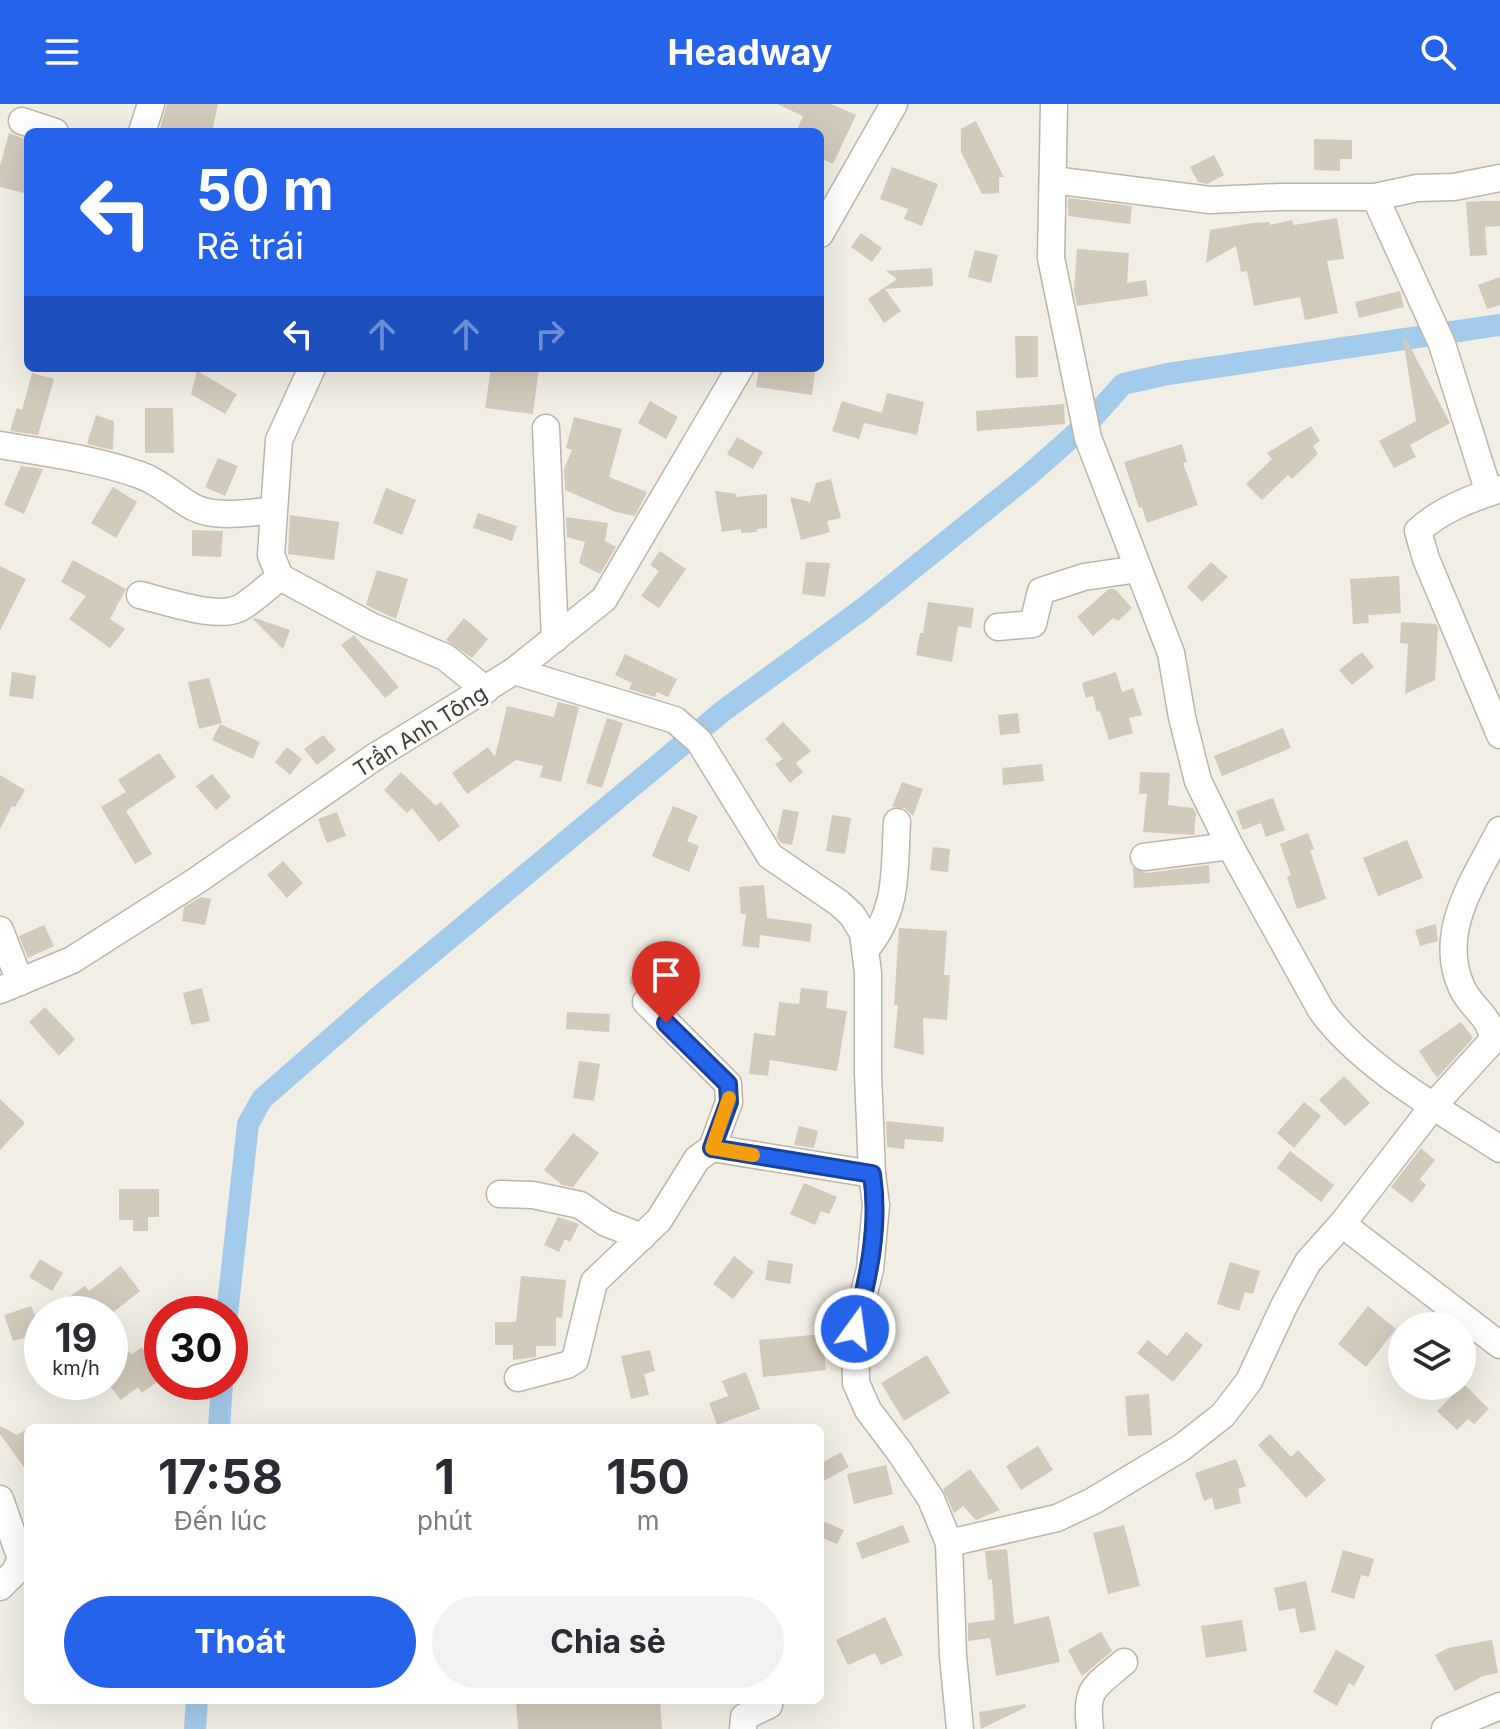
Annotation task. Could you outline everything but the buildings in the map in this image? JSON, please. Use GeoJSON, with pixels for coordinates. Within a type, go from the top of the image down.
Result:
{"type":"FeatureCollection","features":[{"type":"Feature","properties":{"kind":"street"},"geometry":{"type":"LineString","coordinates":[[143,128],[151,104]]}},
{"type":"Feature","properties":{"kind":"street"},"geometry":{"type":"LineString","coordinates":[[824,227],[894,104]]}},
{"type":"Feature","properties":{"kind":"street"},"geometry":{"type":"LineString","coordinates":[[1054,104],[1051,258],[1070,354],[1086,427],[1171,653],[1182,717],[1198,781],[1230,846],[1334,1029],[1357,1050],[1500,1149]]}},
{"type":"Feature","properties":{"kind":"street"},"geometry":{"type":"LineString","coordinates":[[22,121],[43,128]]}},
{"type":"Feature","properties":{"kind":"street"},"geometry":{"type":"LineString","coordinates":[[1053,180],[1210,200],[1375,197],[1417,188],[1454,187],[1500,178]]}},
{"type":"Feature","properties":{"kind":"street"},"geometry":{"type":"LineString","coordinates":[[1375,197],[1442,344],[1495,491],[1448,510],[1428,521],[1418,531],[1426,559],[1500,735]]}},
{"type":"Feature","properties":{"kind":"street"},"geometry":{"type":"LineString","coordinates":[[310,372],[279,440],[271,555],[280,577],[371,626],[445,657],[486,690]]}},
{"type":"Feature","properties":{"kind":"street","name":"Trần Anh Tông"},"geometry":{"type":"LineString","coordinates":[[10,986],[72,960],[196,881],[376,756],[514,671],[604,599],[738,372]]}},
{"type":"Feature","properties":{"kind":"street"},"geometry":{"type":"LineString","coordinates":[[546,428],[555,639]]}},
{"type":"Feature","properties":{"kind":"street"},"geometry":{"type":"LineString","coordinates":[[0,445],[79,459],[141,475],[175,493],[193,507],[214,514],[272,511]]}},
{"type":"Feature","properties":{"kind":"street"},"geometry":{"type":"LineString","coordinates":[[998,627],[1033,624],[1041,591],[1084,577],[1138,569]]}},
{"type":"Feature","properties":{"kind":"street"},"geometry":{"type":"LineString","coordinates":[[140,595],[202,610],[228,612],[246,604],[280,577]]}},
{"type":"Feature","properties":{"kind":"street"},"geometry":{"type":"LineString","coordinates":[[514,671],[675,720],[694,737],[770,856],[839,903],[852,915],[863,933],[866,949],[872,1174],[876,1205],[870,1269],[855,1329],[856,1383],[868,1410],[931,1499],[949,1543],[953,1656],[960,1729]]}},
{"type":"Feature","properties":{"kind":"street"},"geometry":{"type":"LineString","coordinates":[[866,949],[882,931],[893,899],[897,822]]}},
{"type":"Feature","properties":{"kind":"street"},"geometry":{"type":"LineString","coordinates":[[949,1543],[1057,1518],[1081,1507],[1181,1448],[1223,1415],[1249,1381],[1308,1262],[1342,1224],[1434,1105],[1497,1040],[1492,1027],[1463,992],[1453,966],[1452,936],[1463,904],[1500,830]]}},
{"type":"Feature","properties":{"kind":"street"},"geometry":{"type":"LineString","coordinates":[[1144,857],[1230,846]]}},
{"type":"Feature","properties":{"kind":"street"},"geometry":{"type":"LineString","coordinates":[[0,930],[10,986]]}},
{"type":"Feature","properties":{"kind":"street"},"geometry":{"type":"LineString","coordinates":[[518,1378],[575,1360],[594,1282],[659,1220],[697,1159],[712,1148],[729,1102],[728,1084],[646,1002]]}},
{"type":"Feature","properties":{"kind":"street"},"geometry":{"type":"LineString","coordinates":[[712,1148],[872,1174]]}},
{"type":"Feature","properties":{"kind":"street"},"geometry":{"type":"LineString","coordinates":[[500,1194],[533,1195],[580,1205],[606,1223],[642,1237]]}},
{"type":"Feature","properties":{"kind":"street"},"geometry":{"type":"LineString","coordinates":[[1342,1224],[1500,1345]]}},
{"type":"Feature","properties":{"kind":"street"},"geometry":{"type":"LineString","coordinates":[[0,1499],[24,1555],[14,1573],[0,1587]]}},
{"type":"Feature","properties":{"kind":"street"},"geometry":{"type":"LineString","coordinates":[[1090,1729],[1087,1703],[1090,1692],[1124,1662]]}},
{"type":"Feature","properties":{"kind":"street"},"geometry":{"type":"LineString","coordinates":[[743,1729],[744,1717],[769,1705]]}},
{"type":"Feature","properties":{"kind":"street"},"geometry":{"type":"LineString","coordinates":[[1445,1729],[1500,1706]]}},
{"type":"Feature","properties":{"kind":"waterway"},"geometry":{"type":"LineString","coordinates":[[229,1296],[248,1124],[262,1099],[375,1000],[723,711],[864,608],[1029,475],[1090,421],[1123,384],[1168,374],[1500,325]]}},
{"type":"Feature","properties":{"kind":"waterway"},"geometry":{"type":"LineString","coordinates":[[219,1424],[221,1400]]}},
{"type":"Feature","properties":{"kind":"waterway"},"geometry":{"type":"LineString","coordinates":[[195,1729],[197,1704]]}},
{"type":"Feature","properties":{"kind":"slow traffic"},"geometry":{"type":"LineString","coordinates":[[729,1098],[712,1148],[753,1155]]}},
{"type":"Feature","properties":{"kind":"route"},"geometry":{"type":"LineString","coordinates":[[666,1023],[728,1084],[729,1102],[712,1148],[872,1174],[876,1205],[870,1269],[855,1329]]}}]}
